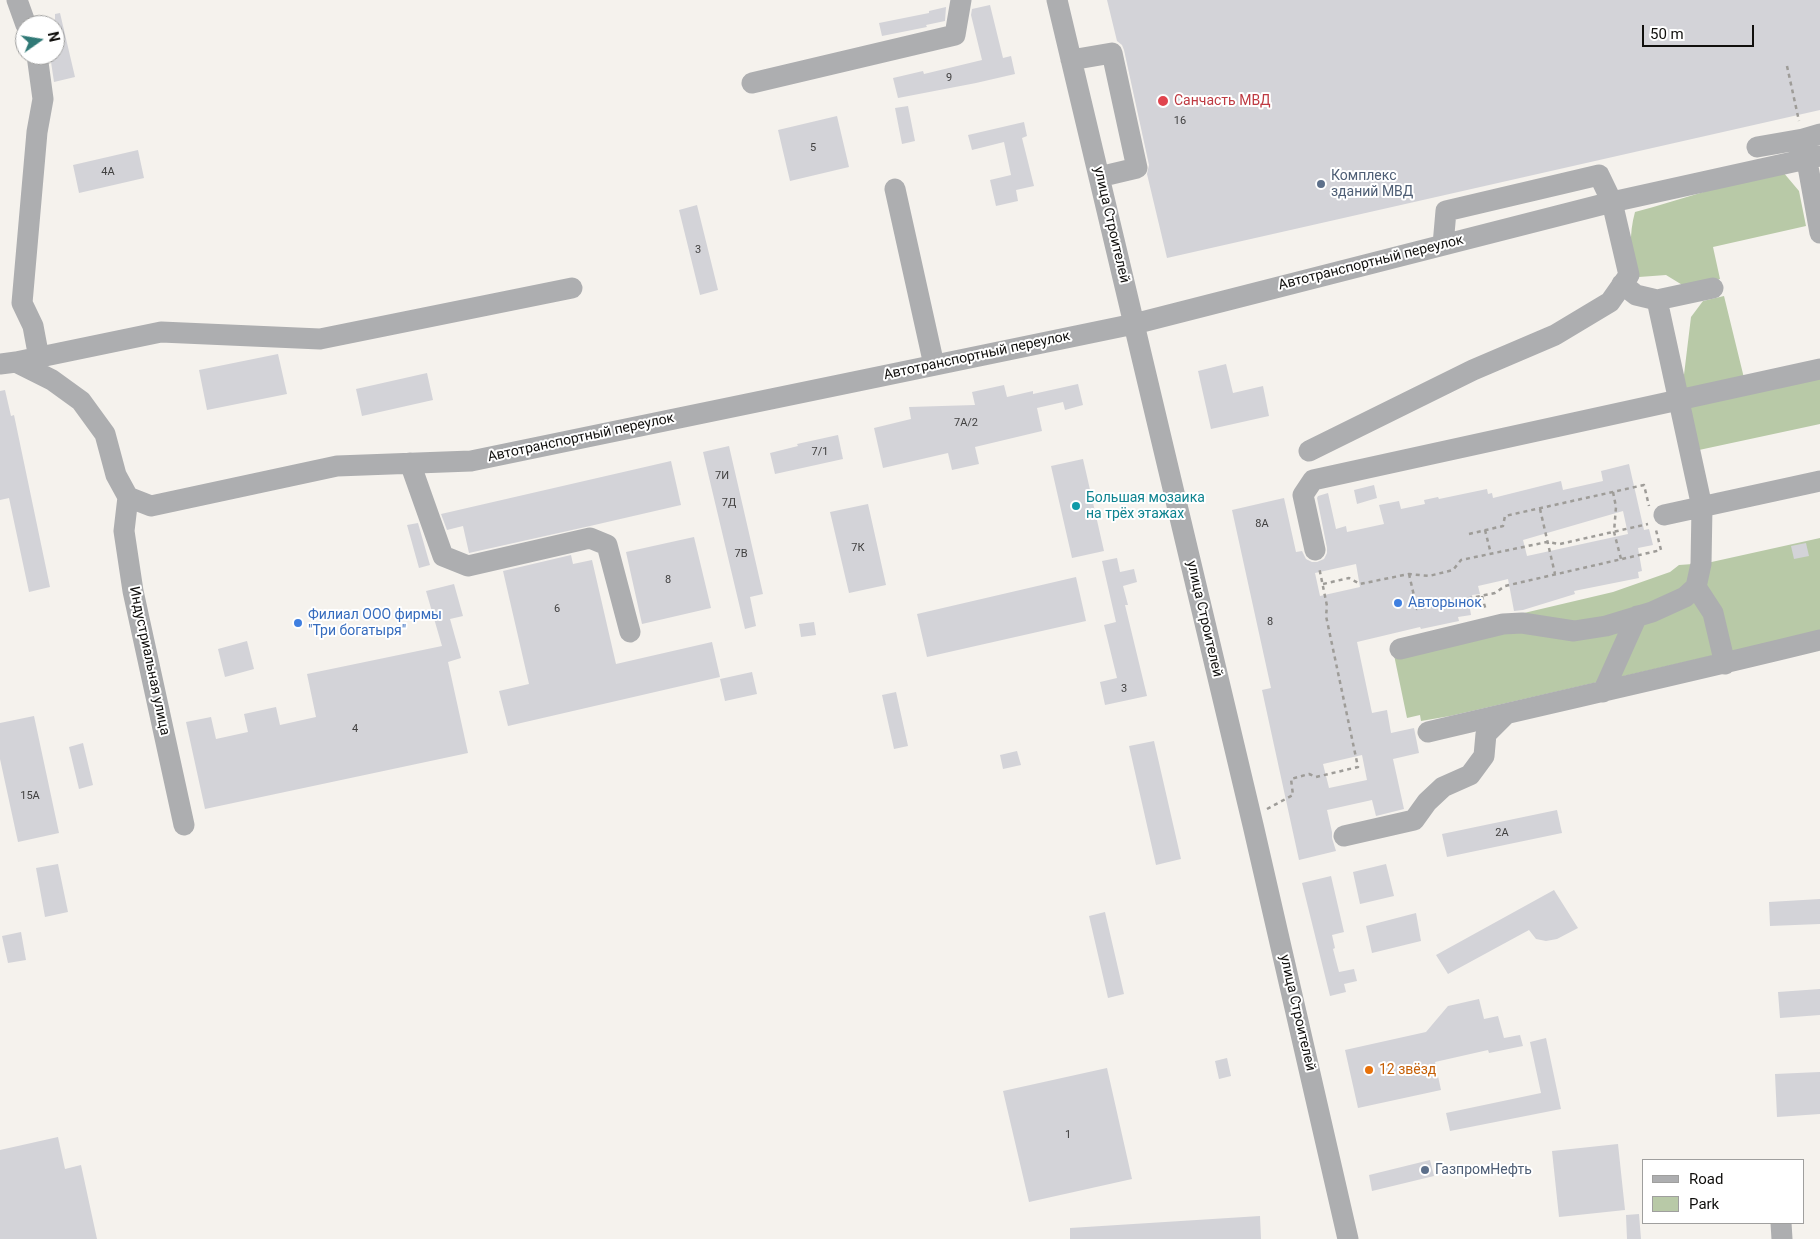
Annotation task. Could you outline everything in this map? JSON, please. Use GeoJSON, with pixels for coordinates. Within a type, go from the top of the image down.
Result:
{"type":"FeatureCollection","features":[{"type":"Feature","properties":{"kind":"street"},"geometry":{"type":"LineString","coordinates":[[17,0],[22,15]]}},
{"type":"Feature","properties":{"kind":"street"},"geometry":{"type":"LineString","coordinates":[[752,84],[955,34],[961,0]]}},
{"type":"Feature","properties":{"kind":"street","name":"улица Строителей"},"geometry":{"type":"LineString","coordinates":[[1057,0],[1254,825],[1348,1239]]}},
{"type":"Feature","properties":{"kind":"street"},"geometry":{"type":"LineString","coordinates":[[1072,60],[1112,53],[1137,168],[1099,177]]}},
{"type":"Feature","properties":{"kind":"street"},"geometry":{"type":"LineString","coordinates":[[38,65],[43,99],[37,132],[22,304],[33,326],[39,358]]}},
{"type":"Feature","properties":{"kind":"street"},"geometry":{"type":"LineString","coordinates":[[1757,147],[1812,147],[1820,233]]}},
{"type":"Feature","properties":{"kind":"street","name":"Автотранспортный переулок"},"geometry":{"type":"LineString","coordinates":[[128,497],[151,506],[337,466],[471,461],[1134,324],[1612,202],[1812,147]]}},
{"type":"Feature","properties":{"kind":"street"},"geometry":{"type":"LineString","coordinates":[[1309,451],[1473,370],[1556,335],[1610,302],[1629,275],[1612,202],[1599,175],[1446,211],[1443,245]]}},
{"type":"Feature","properties":{"kind":"street"},"geometry":{"type":"LineString","coordinates":[[895,189],[934,365]]}},
{"type":"Feature","properties":{"kind":"street"},"geometry":{"type":"LineString","coordinates":[[1622,284],[1636,295],[1657,300],[1712,288]]}},
{"type":"Feature","properties":{"kind":"street"},"geometry":{"type":"LineString","coordinates":[[8,363],[161,332],[320,338],[572,288]]}},
{"type":"Feature","properties":{"kind":"street"},"geometry":{"type":"LineString","coordinates":[[1400,649],[1503,624],[1522,623],[1574,631],[1606,626],[1685,597],[1696,587],[1700,564],[1702,506],[1657,300]]}},
{"type":"Feature","properties":{"kind":"street"},"geometry":{"type":"LineString","coordinates":[[8,363],[52,380],[81,401],[106,434],[116,475],[128,497]]}},
{"type":"Feature","properties":{"kind":"street"},"geometry":{"type":"LineString","coordinates":[[1315,550],[1303,495],[1313,480],[1820,369]]}},
{"type":"Feature","properties":{"kind":"street"},"geometry":{"type":"LineString","coordinates":[[410,463],[443,556],[468,566],[590,538],[607,545],[630,632]]}},
{"type":"Feature","properties":{"kind":"street"},"geometry":{"type":"LineString","coordinates":[[1658,514],[1820,481]]}},
{"type":"Feature","properties":{"kind":"street","name":"Индустриальная улица"},"geometry":{"type":"LineString","coordinates":[[128,497],[124,531],[133,591],[184,825]]}},
{"type":"Feature","properties":{"kind":"street"},"geometry":{"type":"LineString","coordinates":[[1696,587],[1712,613],[1725,664]]}},
{"type":"Feature","properties":{"kind":"street"},"geometry":{"type":"LineString","coordinates":[[1603,692],[1637,616]]}},
{"type":"Feature","properties":{"kind":"street"},"geometry":{"type":"LineString","coordinates":[[1428,732],[1725,664],[1820,640]]}},
{"type":"Feature","properties":{"kind":"street"},"geometry":{"type":"LineString","coordinates":[[1344,836],[1414,820],[1427,802],[1443,787],[1470,775],[1484,756],[1486,734],[1506,714]]}},
{"type":"Feature","properties":{"kind":"street"},"geometry":{"type":"LineString","coordinates":[[1781,1224],[1782,1239]]}},
{"type":"Feature","properties":{"kind":"path"},"geometry":{"type":"LineString","coordinates":[[1787,66],[1812,147]]}},
{"type":"Feature","properties":{"kind":"path"},"geometry":{"type":"LineString","coordinates":[[1469,534],[1503,526],[1505,516],[1644,485],[1658,514]]}},
{"type":"Feature","properties":{"kind":"path"},"geometry":{"type":"LineString","coordinates":[[1613,492],[1616,507],[1614,532],[1622,559]]}},
{"type":"Feature","properties":{"kind":"path"},"geometry":{"type":"LineString","coordinates":[[1540,509],[1555,574]]}},
{"type":"Feature","properties":{"kind":"path"},"geometry":{"type":"LineString","coordinates":[[1323,584],[1349,578],[1360,584],[1409,574],[1429,576],[1453,570],[1461,560],[1548,542],[1560,544],[1654,523],[1661,550],[1505,586],[1495,593],[1417,610],[1409,574]]}},
{"type":"Feature","properties":{"kind":"path"},"geometry":{"type":"LineString","coordinates":[[1485,530],[1491,554]]}},
{"type":"Feature","properties":{"kind":"path"},"geometry":{"type":"LineString","coordinates":[[1254,825],[1264,811],[1293,795],[1291,779],[1309,774],[1316,777],[1358,767],[1326,616],[1328,606],[1315,550]]}},
{"type":"Feature","properties":{"kind":"green space"},"geometry":{"type":"Polygon","coordinates":[[[1783,172],[1799,191],[1806,226],[1713,247],[1720,279],[1684,286],[1666,275],[1639,277],[1633,262],[1631,245],[1635,212],[1727,185],[1783,172]]]}},
{"type":"Feature","properties":{"kind":"green space"},"geometry":{"type":"Polygon","coordinates":[[[1724,296],[1744,378],[1684,392],[1683,383],[1691,317],[1703,301],[1724,296]]]}},
{"type":"Feature","properties":{"kind":"green space"},"geometry":{"type":"Polygon","coordinates":[[[1820,375],[1820,424],[1699,450],[1689,420],[1691,404],[1820,375]]]}},
{"type":"Feature","properties":{"kind":"green space"},"geometry":{"type":"Polygon","coordinates":[[[1820,538],[1820,631],[1450,716],[1421,721],[1420,715],[1407,718],[1394,655],[1524,613],[1613,592],[1670,572],[1679,565],[1707,563],[1820,538]]]}},
{"type":"Feature","properties":{"kind":"building","name":"Комплекс зданий МВД"},"geometry":{"type":"Polygon","coordinates":[[[1107,0],[1820,0],[1820,110],[1167,258],[1147,174],[1149,165],[1124,50],[1117,41],[1107,0]]]}},
{"type":"Feature","properties":{"kind":"building"},"geometry":{"type":"Polygon","coordinates":[[[990,5],[1003,58],[1011,56],[1015,74],[898,98],[893,78],[923,71],[924,74],[982,60],[971,15],[972,9],[990,5]]]}},
{"type":"Feature","properties":{"kind":"building"},"geometry":{"type":"Polygon","coordinates":[[[946,7],[945,21],[926,25],[927,27],[882,36],[879,23],[929,13],[929,11],[946,7]]]}},
{"type":"Feature","properties":{"kind":"building"},"geometry":{"type":"Polygon","coordinates":[[[65,34],[75,77],[54,82],[51,65],[65,65],[65,34]]]}},
{"type":"Feature","properties":{"kind":"building"},"geometry":{"type":"Polygon","coordinates":[[[908,106],[915,141],[902,144],[895,108],[908,106]]]}},
{"type":"Feature","properties":{"kind":"building"},"geometry":{"type":"Polygon","coordinates":[[[837,116],[849,167],[790,181],[778,130],[837,116]]]}},
{"type":"Feature","properties":{"kind":"building"},"geometry":{"type":"Polygon","coordinates":[[[1024,122],[1027,136],[1022,138],[1034,186],[1016,190],[1018,201],[996,206],[990,180],[1011,175],[1004,142],[972,150],[968,135],[1024,122]]]}},
{"type":"Feature","properties":{"kind":"building"},"geometry":{"type":"Polygon","coordinates":[[[138,150],[144,178],[79,193],[73,165],[138,150]]]}},
{"type":"Feature","properties":{"kind":"building"},"geometry":{"type":"Polygon","coordinates":[[[697,205],[718,290],[700,295],[679,210],[697,205]]]}},
{"type":"Feature","properties":{"kind":"building"},"geometry":{"type":"Polygon","coordinates":[[[278,354],[287,394],[207,410],[199,370],[278,354]]]}},
{"type":"Feature","properties":{"kind":"building"},"geometry":{"type":"Polygon","coordinates":[[[1226,364],[1233,393],[1263,386],[1269,416],[1211,429],[1198,371],[1226,364]]]}},
{"type":"Feature","properties":{"kind":"building"},"geometry":{"type":"Polygon","coordinates":[[[427,373],[433,400],[362,416],[356,389],[427,373]]]}},
{"type":"Feature","properties":{"kind":"building"},"geometry":{"type":"Polygon","coordinates":[[[1078,384],[1083,405],[1065,410],[1063,402],[1037,408],[1042,431],[975,447],[979,464],[952,470],[948,453],[883,468],[874,428],[911,419],[909,407],[975,405],[972,392],[1004,385],[1007,397],[1033,391],[1033,394],[1078,384]]]}},
{"type":"Feature","properties":{"kind":"building"},"geometry":{"type":"Polygon","coordinates":[[[5,390],[11,416],[14,415],[50,587],[29,592],[9,498],[0,500],[0,391],[5,390]]]}},
{"type":"Feature","properties":{"kind":"building"},"geometry":{"type":"Polygon","coordinates":[[[838,435],[843,459],[775,474],[770,453],[798,446],[797,444],[838,435]]]}},
{"type":"Feature","properties":{"kind":"building"},"geometry":{"type":"Polygon","coordinates":[[[729,446],[763,594],[750,597],[756,626],[745,629],[703,452],[729,446]]]}},
{"type":"Feature","properties":{"kind":"building"},"geometry":{"type":"Polygon","coordinates":[[[1083,459],[1104,551],[1072,558],[1051,466],[1083,459]]]}},
{"type":"Feature","properties":{"kind":"building"},"geometry":{"type":"Polygon","coordinates":[[[671,461],[681,505],[590,526],[469,553],[463,526],[447,530],[441,514],[671,461]]]}},
{"type":"Feature","properties":{"kind":"building"},"geometry":{"type":"Polygon","coordinates":[[[1629,464],[1644,530],[1649,529],[1653,545],[1638,548],[1642,571],[1638,572],[1639,578],[1574,591],[1575,594],[1514,611],[1508,579],[1478,586],[1480,594],[1472,595],[1475,608],[1470,609],[1471,615],[1458,617],[1459,621],[1421,629],[1420,627],[1357,642],[1372,713],[1387,710],[1391,733],[1414,728],[1419,753],[1393,759],[1404,809],[1376,816],[1372,800],[1327,810],[1336,851],[1299,860],[1262,690],[1271,688],[1232,510],[1284,498],[1296,552],[1302,551],[1306,559],[1317,562],[1324,559],[1327,553],[1318,496],[1328,493],[1336,529],[1346,526],[1347,532],[1384,524],[1379,505],[1399,501],[1401,509],[1425,504],[1424,500],[1438,497],[1439,499],[1487,489],[1488,494],[1492,493],[1493,498],[1561,481],[1563,490],[1603,481],[1601,471],[1629,464]],[[1623,511],[1523,540],[1527,556],[1628,534],[1623,511]],[[1356,564],[1315,573],[1320,596],[1360,587],[1356,564]],[[1362,755],[1323,764],[1329,788],[1367,780],[1362,755]]]}},
{"type":"Feature","properties":{"kind":"building"},"geometry":{"type":"Polygon","coordinates":[[[1374,485],[1377,498],[1357,504],[1354,490],[1374,485]]]}},
{"type":"Feature","properties":{"kind":"building"},"geometry":{"type":"Polygon","coordinates":[[[868,504],[886,585],[849,593],[830,512],[868,504]]]}},
{"type":"Feature","properties":{"kind":"building"},"geometry":{"type":"Polygon","coordinates":[[[418,523],[430,565],[419,568],[407,525],[418,523]]]}},
{"type":"Feature","properties":{"kind":"building"},"geometry":{"type":"Polygon","coordinates":[[[694,537],[711,608],[642,624],[626,552],[694,537]]]}},
{"type":"Feature","properties":{"kind":"building"},"geometry":{"type":"Polygon","coordinates":[[[1806,543],[1809,556],[1794,559],[1791,546],[1806,543]]]}},
{"type":"Feature","properties":{"kind":"building"},"geometry":{"type":"Polygon","coordinates":[[[571,555],[573,564],[592,560],[616,664],[712,642],[720,677],[508,726],[499,691],[529,684],[503,571],[571,555]]]}},
{"type":"Feature","properties":{"kind":"building"},"geometry":{"type":"Polygon","coordinates":[[[1117,558],[1120,572],[1134,569],[1137,582],[1123,586],[1128,605],[1125,605],[1147,696],[1105,705],[1100,682],[1117,678],[1104,625],[1116,622],[1102,561],[1117,558]]]}},
{"type":"Feature","properties":{"kind":"building"},"geometry":{"type":"Polygon","coordinates":[[[1076,577],[1086,621],[927,657],[917,614],[1076,577]]]}},
{"type":"Feature","properties":{"kind":"building"},"geometry":{"type":"Polygon","coordinates":[[[454,584],[463,616],[450,619],[461,658],[448,662],[468,753],[205,809],[186,722],[211,717],[216,739],[248,732],[244,714],[276,707],[280,725],[316,717],[307,674],[442,646],[426,591],[454,584]]]}},
{"type":"Feature","properties":{"kind":"building"},"geometry":{"type":"Polygon","coordinates":[[[814,622],[816,635],[801,637],[799,624],[814,622]]]}},
{"type":"Feature","properties":{"kind":"building"},"geometry":{"type":"Polygon","coordinates":[[[247,641],[254,669],[225,677],[218,649],[247,641]]]}},
{"type":"Feature","properties":{"kind":"building"},"geometry":{"type":"Polygon","coordinates":[[[752,672],[757,694],[725,701],[720,679],[752,672]]]}},
{"type":"Feature","properties":{"kind":"building"},"geometry":{"type":"Polygon","coordinates":[[[896,692],[908,746],[894,749],[882,695],[896,692]]]}},
{"type":"Feature","properties":{"kind":"building"},"geometry":{"type":"Polygon","coordinates":[[[34,716],[59,833],[18,842],[0,759],[0,723],[34,716]]]}},
{"type":"Feature","properties":{"kind":"building"},"geometry":{"type":"Polygon","coordinates":[[[1154,741],[1181,859],[1156,865],[1129,746],[1154,741]]]}},
{"type":"Feature","properties":{"kind":"building"},"geometry":{"type":"Polygon","coordinates":[[[83,743],[93,785],[79,789],[69,747],[83,743]]]}},
{"type":"Feature","properties":{"kind":"building"},"geometry":{"type":"Polygon","coordinates":[[[1017,751],[1021,765],[1003,769],[1000,755],[1017,751]]]}},
{"type":"Feature","properties":{"kind":"building"},"geometry":{"type":"Polygon","coordinates":[[[1557,810],[1562,833],[1447,857],[1442,834],[1557,810]]]}},
{"type":"Feature","properties":{"kind":"building"},"geometry":{"type":"Polygon","coordinates":[[[58,864],[68,912],[45,917],[36,868],[58,864]]]}},
{"type":"Feature","properties":{"kind":"building"},"geometry":{"type":"Polygon","coordinates":[[[1386,864],[1394,896],[1360,904],[1353,872],[1386,864]]]}},
{"type":"Feature","properties":{"kind":"building"},"geometry":{"type":"Polygon","coordinates":[[[1331,876],[1344,932],[1332,935],[1335,948],[1333,949],[1339,972],[1354,969],[1357,981],[1344,984],[1346,992],[1330,996],[1302,883],[1331,876]]]}},
{"type":"Feature","properties":{"kind":"building"},"geometry":{"type":"Polygon","coordinates":[[[1554,890],[1578,928],[1557,939],[1546,941],[1536,939],[1529,930],[1448,974],[1436,955],[1554,890]]]}},
{"type":"Feature","properties":{"kind":"building"},"geometry":{"type":"Polygon","coordinates":[[[1820,899],[1820,924],[1770,926],[1769,902],[1820,899]]]}},
{"type":"Feature","properties":{"kind":"building"},"geometry":{"type":"Polygon","coordinates":[[[1105,912],[1124,994],[1108,998],[1089,916],[1105,912]]]}},
{"type":"Feature","properties":{"kind":"building"},"geometry":{"type":"Polygon","coordinates":[[[1416,913],[1421,941],[1372,953],[1366,926],[1416,913]]]}},
{"type":"Feature","properties":{"kind":"building"},"geometry":{"type":"Polygon","coordinates":[[[21,932],[26,960],[8,963],[2,936],[21,932]]]}},
{"type":"Feature","properties":{"kind":"building"},"geometry":{"type":"Polygon","coordinates":[[[1820,989],[1820,1015],[1780,1018],[1778,992],[1820,989]]]}},
{"type":"Feature","properties":{"kind":"building"},"geometry":{"type":"Polygon","coordinates":[[[1479,999],[1484,1019],[1498,1016],[1504,1038],[1520,1035],[1523,1046],[1489,1053],[1488,1050],[1435,1062],[1441,1090],[1358,1108],[1345,1050],[1426,1032],[1448,1006],[1479,999]]]}},
{"type":"Feature","properties":{"kind":"building"},"geometry":{"type":"Polygon","coordinates":[[[1546,1038],[1561,1109],[1450,1131],[1446,1113],[1541,1093],[1530,1042],[1546,1038]]]}},
{"type":"Feature","properties":{"kind":"building"},"geometry":{"type":"Polygon","coordinates":[[[1227,1058],[1231,1076],[1219,1079],[1215,1061],[1227,1058]]]}},
{"type":"Feature","properties":{"kind":"building"},"geometry":{"type":"Polygon","coordinates":[[[1107,1068],[1132,1179],[1029,1202],[1003,1091],[1107,1068]]]}},
{"type":"Feature","properties":{"kind":"building"},"geometry":{"type":"Polygon","coordinates":[[[1820,1072],[1820,1114],[1777,1117],[1775,1074],[1820,1072]]]}},
{"type":"Feature","properties":{"kind":"building"},"geometry":{"type":"Polygon","coordinates":[[[58,1137],[65,1169],[81,1165],[97,1239],[0,1239],[0,1150],[58,1137]]]}},
{"type":"Feature","properties":{"kind":"building"},"geometry":{"type":"Polygon","coordinates":[[[1618,1144],[1625,1210],[1559,1217],[1552,1151],[1618,1144]]]}},
{"type":"Feature","properties":{"kind":"building"},"geometry":{"type":"Polygon","coordinates":[[[1430,1160],[1434,1176],[1372,1191],[1369,1175],[1430,1160]]]}},
{"type":"Feature","properties":{"kind":"building"},"geometry":{"type":"Polygon","coordinates":[[[1639,1214],[1641,1239],[1627,1239],[1626,1215],[1639,1214]]]}},
{"type":"Feature","properties":{"kind":"building"},"geometry":{"type":"Polygon","coordinates":[[[1260,1216],[1261,1239],[1070,1239],[1070,1228],[1260,1216]]]}},
{"type":"Feature","properties":{"kind":"place","name":"Санчасть МВД"},"geometry":{"type":"Point","coordinates":[1163,101]}},
{"type":"Feature","properties":{"kind":"place","name":"Комплекс зданий МВД"},"geometry":{"type":"Point","coordinates":[1321,184]}},
{"type":"Feature","properties":{"kind":"place","name":"Большая мозаика на трёх этажах"},"geometry":{"type":"Point","coordinates":[1076,506]}},
{"type":"Feature","properties":{"kind":"place","name":"Авторынок"},"geometry":{"type":"Point","coordinates":[1398,603]}},
{"type":"Feature","properties":{"kind":"place","name":"Филиал ООО фирмы \"Три богатыря\""},"geometry":{"type":"Point","coordinates":[298,623]}},
{"type":"Feature","properties":{"kind":"place","name":"12 звёзд"},"geometry":{"type":"Point","coordinates":[1369,1070]}},
{"type":"Feature","properties":{"kind":"place","name":"ГазпромНефть"},"geometry":{"type":"Point","coordinates":[1425,1170]}}]}
